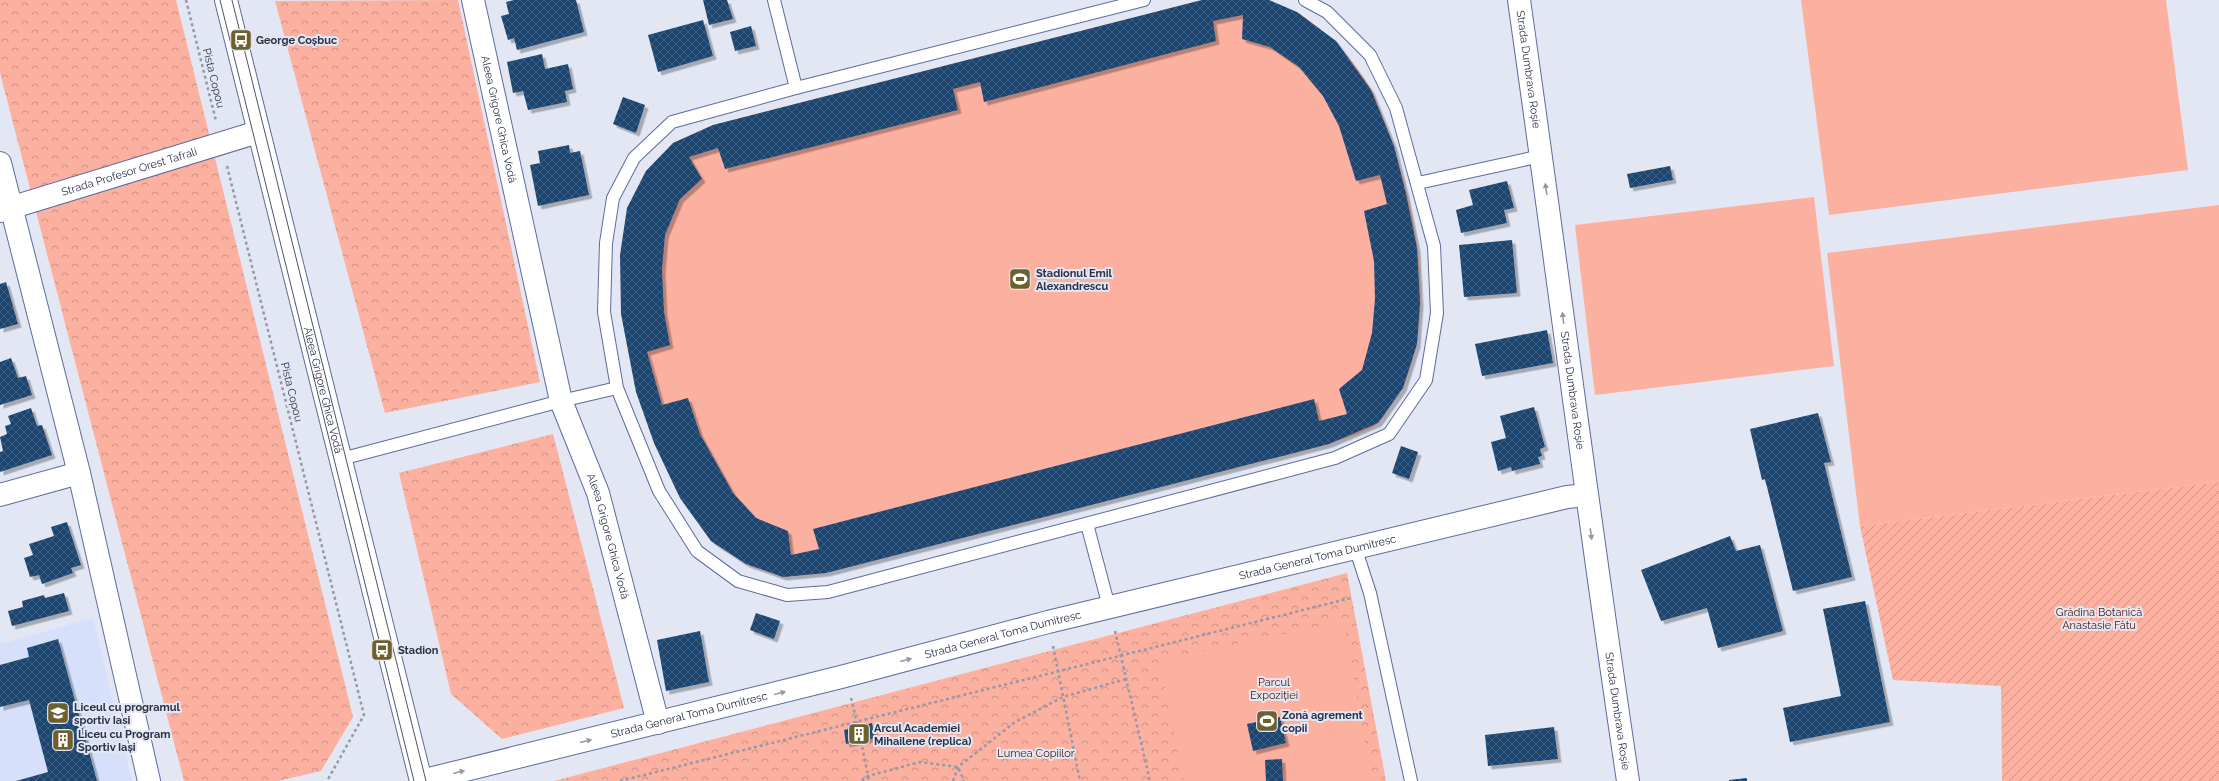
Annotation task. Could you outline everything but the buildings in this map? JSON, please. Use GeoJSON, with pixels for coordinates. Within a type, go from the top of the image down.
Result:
{"type":"FeatureCollection","features":[{"type":"Feature","properties":{"kind":"street","name":"Aleea Grigore Ghica Vodă"},"geometry":{"type":"LineString","coordinates":[[226,0],[421,781]]}},
{"type":"Feature","properties":{"kind":"street","name":"Aleea Grigore Ghica Vodă"},"geometry":{"type":"LineString","coordinates":[[473,0],[561,400],[598,493],[658,723]]}},
{"type":"Feature","properties":{"kind":"street","name":"Strada Dumbrava Roșie"},"geometry":{"type":"LineString","coordinates":[[1519,0],[1586,495],[1628,781]]}},
{"type":"Feature","properties":{"kind":"street","name":"Strada Profesor Orest Tafrali"},"geometry":{"type":"LineString","coordinates":[[6,209],[221,142],[258,132]]}},
{"type":"Feature","properties":{"kind":"street"},"geometry":{"type":"LineString","coordinates":[[0,163],[6,209],[79,473],[149,781]]}},
{"type":"Feature","properties":{"kind":"street"},"geometry":{"type":"LineString","coordinates":[[0,495],[79,473]]}},
{"type":"Feature","properties":{"kind":"street","name":"Strada General Toma Dumitresc"},"geometry":{"type":"LineString","coordinates":[[421,781],[845,676],[1109,607],[1567,496],[1586,495]]}},
{"type":"Feature","properties":{"kind":"lane"},"geometry":{"type":"LineString","coordinates":[[774,0],[796,88]]}},
{"type":"Feature","properties":{"kind":"lane"},"geometry":{"type":"LineString","coordinates":[[1144,0],[796,88],[672,122],[634,158],[613,198],[606,243],[604,312],[617,388],[659,490],[697,551],[738,581],[787,595],[828,592],[1336,458],[1390,434],[1426,380],[1437,313],[1434,246],[1418,183],[1396,108],[1370,55],[1327,12],[1305,0]]}},
{"type":"Feature","properties":{"kind":"lane"},"geometry":{"type":"LineString","coordinates":[[1418,183],[1541,156]]}},
{"type":"Feature","properties":{"kind":"lane"},"geometry":{"type":"LineString","coordinates":[[341,459],[561,400],[617,388]]}},
{"type":"Feature","properties":{"kind":"lane"},"geometry":{"type":"LineString","coordinates":[[1088,524],[1109,607]]}},
{"type":"Feature","properties":{"kind":"lane"},"geometry":{"type":"LineString","coordinates":[[1355,547],[1370,593],[1411,781]]}},
{"type":"Feature","properties":{"kind":"path","name":"Pista Copou"},"geometry":{"type":"LineString","coordinates":[[186,0],[364,715],[327,781]]}},
{"type":"Feature","properties":{"kind":"path"},"geometry":{"type":"LineString","coordinates":[[620,781],[1370,593]]}},
{"type":"Feature","properties":{"kind":"path"},"geometry":{"type":"LineString","coordinates":[[1109,607],[1150,781]]}},
{"type":"Feature","properties":{"kind":"path"},"geometry":{"type":"LineString","coordinates":[[1048,622],[1080,781]]}},
{"type":"Feature","properties":{"kind":"path"},"geometry":{"type":"LineString","coordinates":[[845,676],[858,727]]}},
{"type":"Feature","properties":{"kind":"path"},"geometry":{"type":"LineString","coordinates":[[953,781],[958,767],[1015,722],[1063,697],[1126,679]]}},
{"type":"Feature","properties":{"kind":"path"},"geometry":{"type":"LineString","coordinates":[[861,741],[869,781]]}},
{"type":"Feature","properties":{"kind":"path"},"geometry":{"type":"LineString","coordinates":[[862,781],[868,776],[920,762],[958,767]]}},
{"type":"Feature","properties":{"kind":"path"},"geometry":{"type":"LineString","coordinates":[[958,767],[964,781]]}},
{"type":"Feature","properties":{"kind":"shaded area","name":"Liceul cu programul sportiv Iasi"},"geometry":{"type":"Polygon","coordinates":[[[93,618],[132,781],[0,781],[0,644],[93,618]]]}},
{"type":"Feature","properties":{"kind":"green space"},"geometry":{"type":"Polygon","coordinates":[[[0,0],[176,0],[353,717],[321,771],[278,781],[184,781],[0,73],[0,0]]]}},
{"type":"Feature","properties":{"kind":"green space"},"geometry":{"type":"Polygon","coordinates":[[[458,0],[540,382],[385,413],[275,1],[458,0]]]}},
{"type":"Feature","properties":{"kind":"green space","name":"Stadionul Emil Alexandrescu"},"geometry":{"type":"Polygon","coordinates":[[[1202,0],[1264,3],[1276,5],[1298,13],[1309,20],[1339,46],[1364,78],[1375,97],[1396,154],[1406,190],[1414,227],[1419,265],[1421,304],[1417,340],[1408,374],[1392,404],[1381,420],[1366,430],[1329,444],[826,573],[783,577],[746,564],[711,541],[680,498],[654,443],[627,208],[646,171],[673,143],[713,125],[1202,0]]]}},
{"type":"Feature","properties":{"kind":"green space"},"geometry":{"type":"Polygon","coordinates":[[[1801,0],[2166,0],[2188,170],[1829,215],[1801,0]]]}},
{"type":"Feature","properties":{"kind":"green space"},"geometry":{"type":"Polygon","coordinates":[[[1814,197],[1834,366],[1595,395],[1575,225],[1814,197]]]}},
{"type":"Feature","properties":{"kind":"green space"},"geometry":{"type":"Polygon","coordinates":[[[2219,205],[2219,482],[1860,526],[1827,253],[2219,205]]]}},
{"type":"Feature","properties":{"kind":"green space"},"geometry":{"type":"Polygon","coordinates":[[[553,434],[624,708],[502,739],[451,694],[399,473],[553,434]]]}},
{"type":"Feature","properties":{"kind":"green space","name":"Grădina Botanică Anastasie Fătu"},"geometry":{"type":"Polygon","coordinates":[[[2219,482],[2219,781],[2002,781],[2001,686],[1893,680],[1860,526],[2219,482]]]}},
{"type":"Feature","properties":{"kind":"green space","name":"Parcul Expoziției"},"geometry":{"type":"Polygon","coordinates":[[[1347,573],[1386,781],[554,781],[1347,573]]]}},
{"type":"Feature","properties":{"kind":"green space","name":"Zonă agrement copii"},"geometry":{"type":"Polygon","coordinates":[[[1344,621],[1372,781],[1184,781],[1159,661],[1344,621]]]}},
{"type":"Feature","properties":{"kind":"tram line"},"geometry":{"type":"LineString","coordinates":[[220,0],[414,781]]}},
{"type":"Feature","properties":{"kind":"tram line"},"geometry":{"type":"LineString","coordinates":[[232,0],[426,781]]}},
{"type":"Feature","properties":{"kind":"place","name":"George Coșbuc"},"geometry":{"type":"Point","coordinates":[241,40]}},
{"type":"Feature","properties":{"kind":"place","name":"Stadionul Emil Alexandrescu"},"geometry":{"type":"Point","coordinates":[1020,279]}},
{"type":"Feature","properties":{"kind":"place","name":"Stadion"},"geometry":{"type":"Point","coordinates":[382,650]}},
{"type":"Feature","properties":{"kind":"place","name":"Liceul cu programul sportiv Iasi"},"geometry":{"type":"Point","coordinates":[58,713]}},
{"type":"Feature","properties":{"kind":"place","name":"Zonă agrement copii"},"geometry":{"type":"Point","coordinates":[1267,721]}},
{"type":"Feature","properties":{"kind":"place","name":"Arcul Academiei Mihailene (replica)"},"geometry":{"type":"Point","coordinates":[859,734]}},
{"type":"Feature","properties":{"kind":"place","name":"Liceu cu Program Sportiv Iași"},"geometry":{"type":"Point","coordinates":[63,740]}},
{"type":"Feature","properties":{"kind":"park label","name":"Lumea Copiilor"},"geometry":{"type":"Point","coordinates":[1036,753]}}]}
